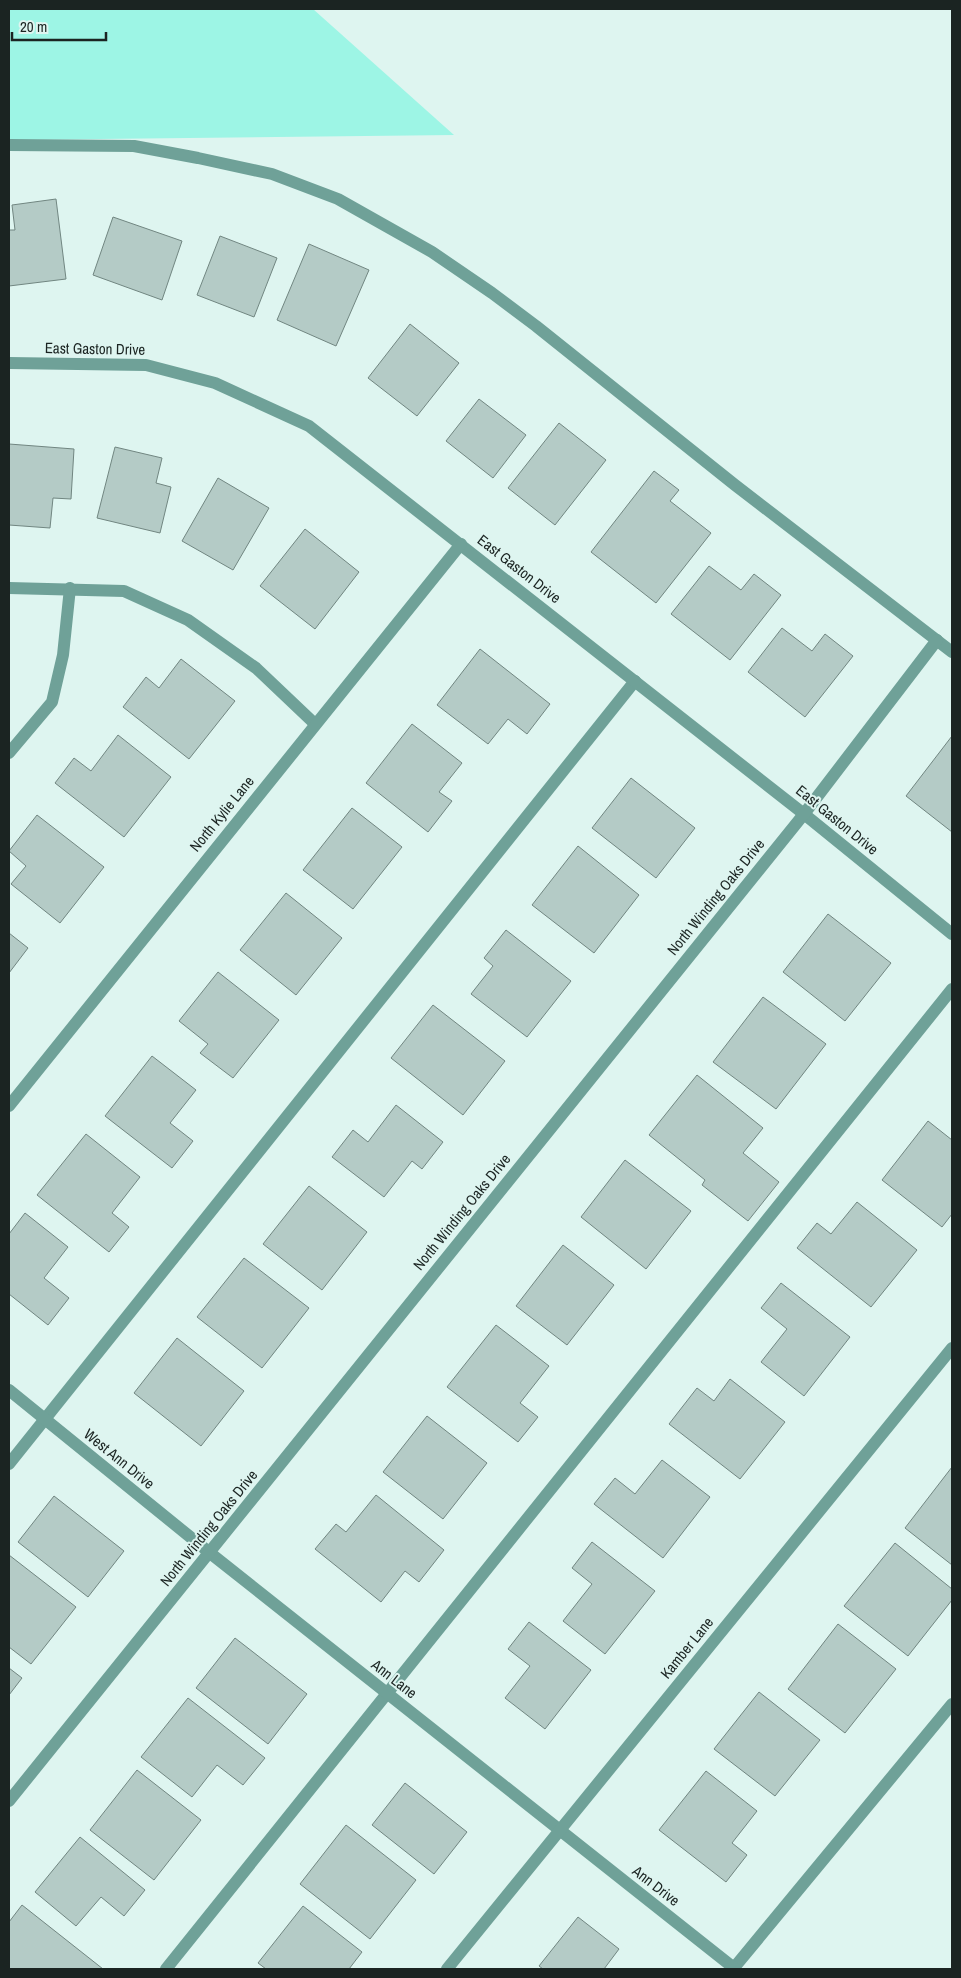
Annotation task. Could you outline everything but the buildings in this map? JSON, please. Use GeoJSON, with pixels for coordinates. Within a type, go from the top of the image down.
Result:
{"type":"FeatureCollection","features":[{"type":"Feature","properties":{"kind":"street"},"geometry":{"type":"LineString","coordinates":[[9,145],[134,146],[272,174],[338,199],[432,252],[492,293],[735,485],[952,652]]}},
{"type":"Feature","properties":{"kind":"street","name":"East Gaston Drive"},"geometry":{"type":"LineString","coordinates":[[9,363],[146,365],[215,383],[309,426],[804,814],[952,934]]}},
{"type":"Feature","properties":{"kind":"street","name":"North Kylie Lane"},"geometry":{"type":"LineString","coordinates":[[9,1106],[460,544]]}},
{"type":"Feature","properties":{"kind":"street"},"geometry":{"type":"LineString","coordinates":[[9,588],[124,590],[188,620],[256,668],[315,724]]}},
{"type":"Feature","properties":{"kind":"street"},"geometry":{"type":"LineString","coordinates":[[9,753],[52,702],[63,655],[70,588]]}},
{"type":"Feature","properties":{"kind":"street","name":"North Winding Oaks Drive"},"geometry":{"type":"LineString","coordinates":[[9,1801],[804,814],[937,640]]}},
{"type":"Feature","properties":{"kind":"street"},"geometry":{"type":"LineString","coordinates":[[9,1464],[635,681]]}},
{"type":"Feature","properties":{"kind":"street"},"geometry":{"type":"LineString","coordinates":[[166,1969],[952,989]]}},
{"type":"Feature","properties":{"kind":"street","name":"Kamber Lane"},"geometry":{"type":"LineString","coordinates":[[447,1969],[952,1348]]}},
{"type":"Feature","properties":{"kind":"street","name":"West Ann Drive"},"geometry":{"type":"LineString","coordinates":[[9,1390],[210,1553]]}},
{"type":"Feature","properties":{"kind":"street","name":"Ann Lane"},"geometry":{"type":"LineString","coordinates":[[210,1553],[559,1830]]}},
{"type":"Feature","properties":{"kind":"street"},"geometry":{"type":"LineString","coordinates":[[734,1969],[952,1704]]}},
{"type":"Feature","properties":{"kind":"street","name":"Ann Drive"},"geometry":{"type":"LineString","coordinates":[[559,1830],[734,1969]]}},
{"type":"Feature","properties":{"kind":"green space"},"geometry":{"type":"Polygon","coordinates":[[[9,9],[313,9],[454,135],[9,140],[9,9]]]}}]}
